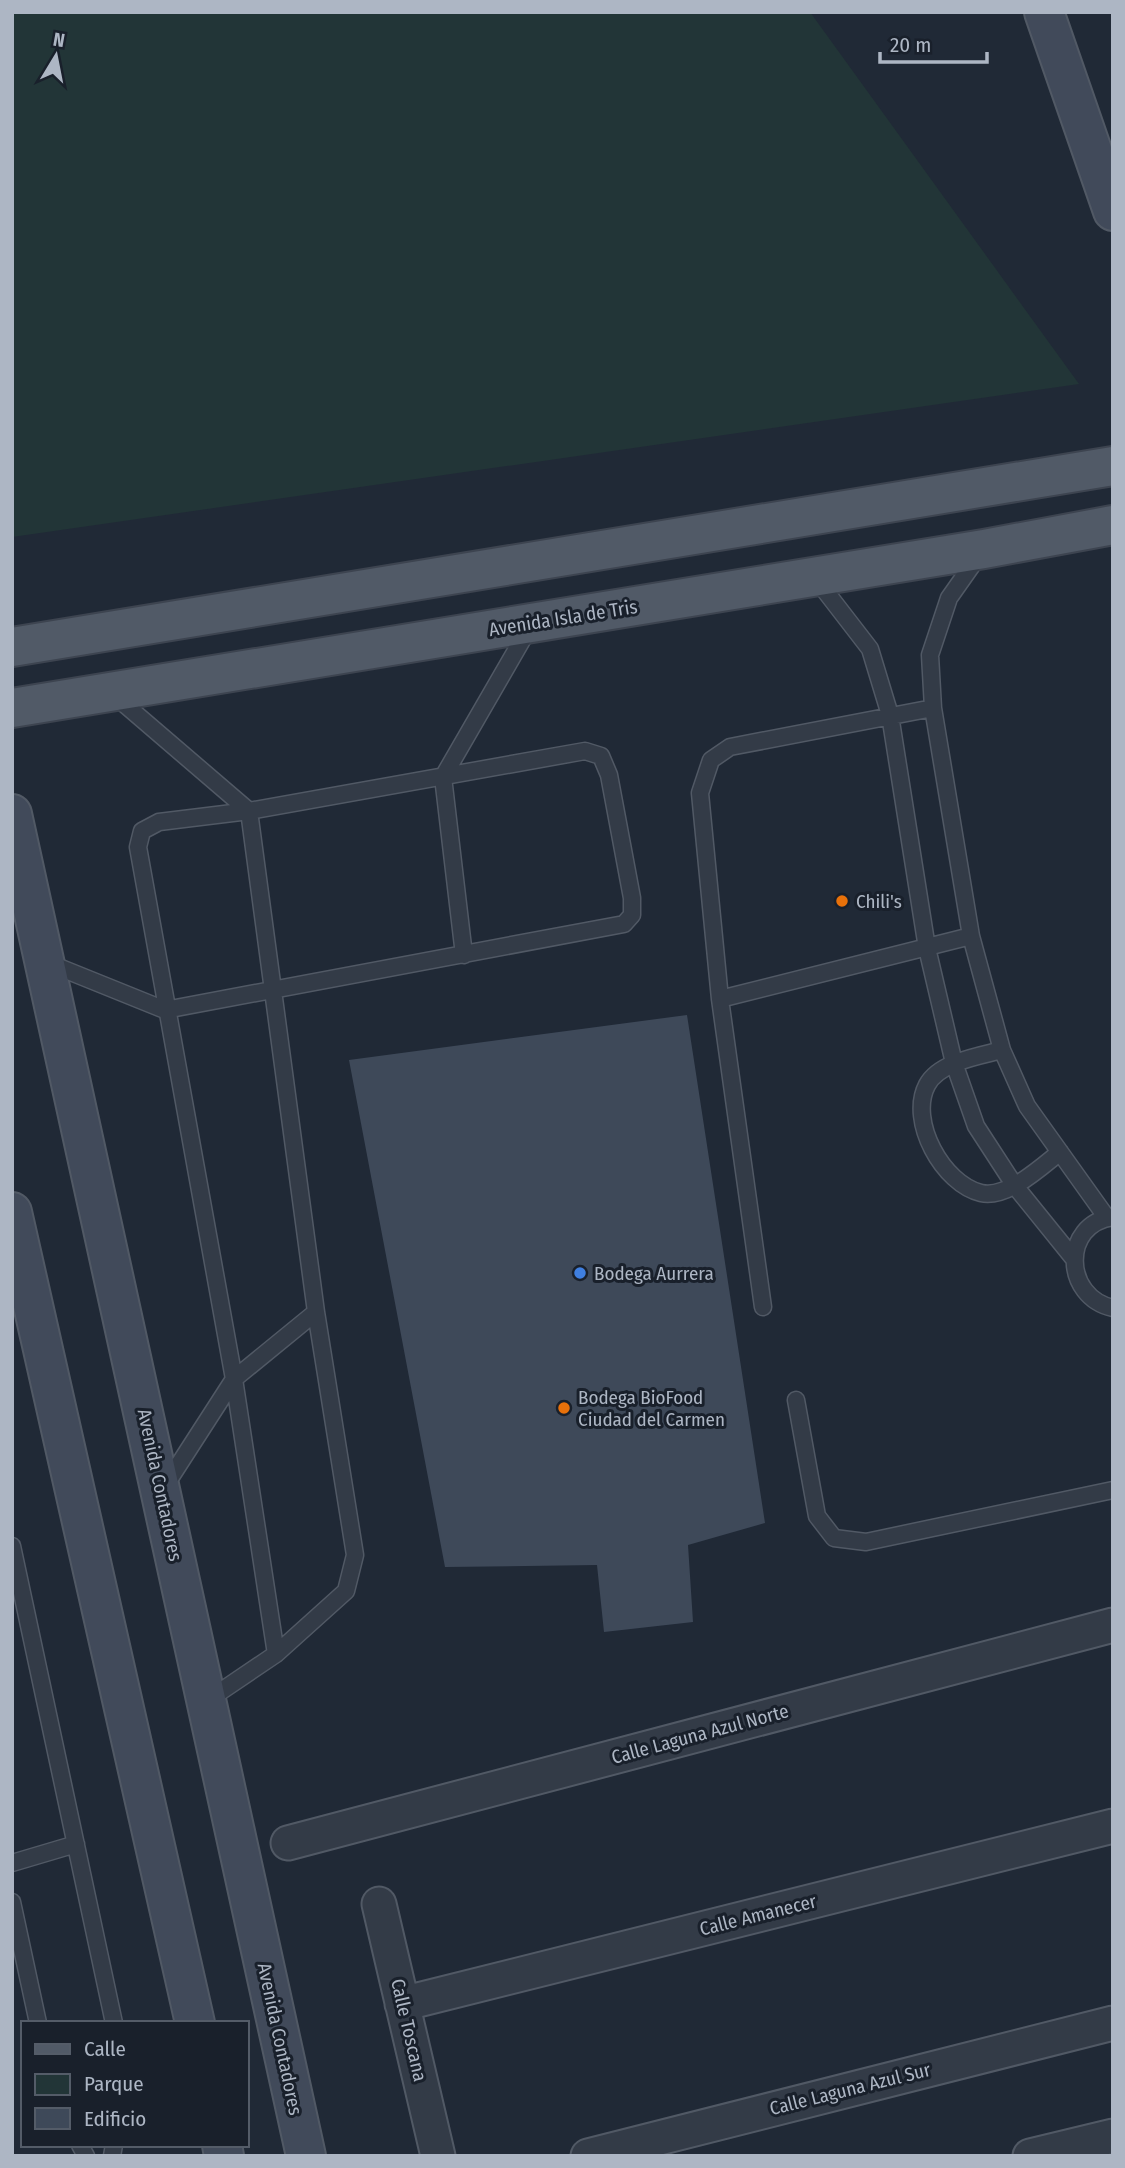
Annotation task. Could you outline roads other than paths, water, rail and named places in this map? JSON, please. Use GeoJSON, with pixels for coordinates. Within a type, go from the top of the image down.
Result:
{"type":"FeatureCollection","features":[{"type":"Feature","properties":{"kind":"main road"},"geometry":{"type":"LineString","coordinates":[[1044,12],[1113,211]]}},
{"type":"Feature","properties":{"kind":"main road"},"geometry":{"type":"LineString","coordinates":[[12,647],[1113,466]]}},
{"type":"Feature","properties":{"kind":"main road","name":"Avenida Isla de Tris"},"geometry":{"type":"LineString","coordinates":[[12,709],[984,549],[1113,525]]}},
{"type":"Feature","properties":{"kind":"main road"},"geometry":{"type":"LineString","coordinates":[[1046,538],[1113,554]]}},
{"type":"Feature","properties":{"kind":"main road","name":"Avenida Contadores"},"geometry":{"type":"LineString","coordinates":[[12,814],[306,2156]]}},
{"type":"Feature","properties":{"kind":"main road"},"geometry":{"type":"LineString","coordinates":[[12,1212],[195,2021]]}},
{"type":"Feature","properties":{"kind":"street","name":"Calle Laguna Azul Norte"},"geometry":{"type":"LineString","coordinates":[[288,1843],[1113,1625]]}},
{"type":"Feature","properties":{"kind":"street","name":"Calle Amanecer"},"geometry":{"type":"LineString","coordinates":[[402,2004],[1113,1826]]}},
{"type":"Feature","properties":{"kind":"street","name":"Calle Toscana"},"geometry":{"type":"LineString","coordinates":[[379,1904],[438,2156]]}},
{"type":"Feature","properties":{"kind":"street","name":"Calle Laguna Azul Sur"},"geometry":{"type":"LineString","coordinates":[[588,2156],[1113,2023]]}},
{"type":"Feature","properties":{"kind":"street"},"geometry":{"type":"LineString","coordinates":[[1030,2156],[1066,2152],[1113,2136]]}},
{"type":"Feature","properties":{"kind":"lane"},"geometry":{"type":"LineString","coordinates":[[984,549],[949,598],[930,655],[933,708],[971,936],[1002,1050],[1027,1106],[1110,1217],[1084,1233],[1074,1259]]}},
{"type":"Feature","properties":{"kind":"lane"},"geometry":{"type":"LineString","coordinates":[[815,577],[870,649],[890,715],[927,948],[954,1063],[976,1126],[1015,1186],[1074,1259],[1081,1288],[1091,1299],[1113,1308]]}},
{"type":"Feature","properties":{"kind":"lane"},"geometry":{"type":"LineString","coordinates":[[464,954],[443,777],[532,623]]}},
{"type":"Feature","properties":{"kind":"lane"},"geometry":{"type":"LineString","coordinates":[[111,692],[249,811],[316,1312],[355,1555],[346,1591],[276,1654],[207,1700]]}},
{"type":"Feature","properties":{"kind":"lane"},"geometry":{"type":"LineString","coordinates":[[764,1307],[720,999],[700,793],[711,760],[730,747],[933,708]]}},
{"type":"Feature","properties":{"kind":"lane"},"geometry":{"type":"LineString","coordinates":[[45,961],[165,1010],[624,924],[632,915],[632,898],[609,775],[601,756],[585,751],[249,811],[159,822],[142,831],[138,847],[165,1010],[234,1379],[276,1654]]}},
{"type":"Feature","properties":{"kind":"lane"},"geometry":{"type":"LineString","coordinates":[[720,999],[971,936]]}},
{"type":"Feature","properties":{"kind":"lane"},"geometry":{"type":"LineString","coordinates":[[1002,1050],[954,1063],[927,1084],[921,1112],[930,1143],[950,1176],[982,1193],[1015,1186],[1060,1152]]}},
{"type":"Feature","properties":{"kind":"lane"},"geometry":{"type":"LineString","coordinates":[[161,1492],[234,1379],[316,1312]]}},
{"type":"Feature","properties":{"kind":"lane"},"geometry":{"type":"LineString","coordinates":[[796,1400],[817,1516],[834,1538],[866,1542],[1113,1490]]}},
{"type":"Feature","properties":{"kind":"lane"},"geometry":{"type":"LineString","coordinates":[[12,1546],[114,2021]]}},
{"type":"Feature","properties":{"kind":"lane"},"geometry":{"type":"LineString","coordinates":[[12,1863],[76,1844]]}},
{"type":"Feature","properties":{"kind":"lane"},"geometry":{"type":"LineString","coordinates":[[12,1902],[38,2021]]}},
{"type":"Feature","properties":{"kind":"place","name":"Chili's"},"geometry":{"type":"Point","coordinates":[842,901]}},
{"type":"Feature","properties":{"kind":"place","name":"Bodega Aurrera"},"geometry":{"type":"Point","coordinates":[580,1273]}},
{"type":"Feature","properties":{"kind":"place","name":"Bodega BioFood Ciudad del Carmen"},"geometry":{"type":"Point","coordinates":[564,1408]}}]}
